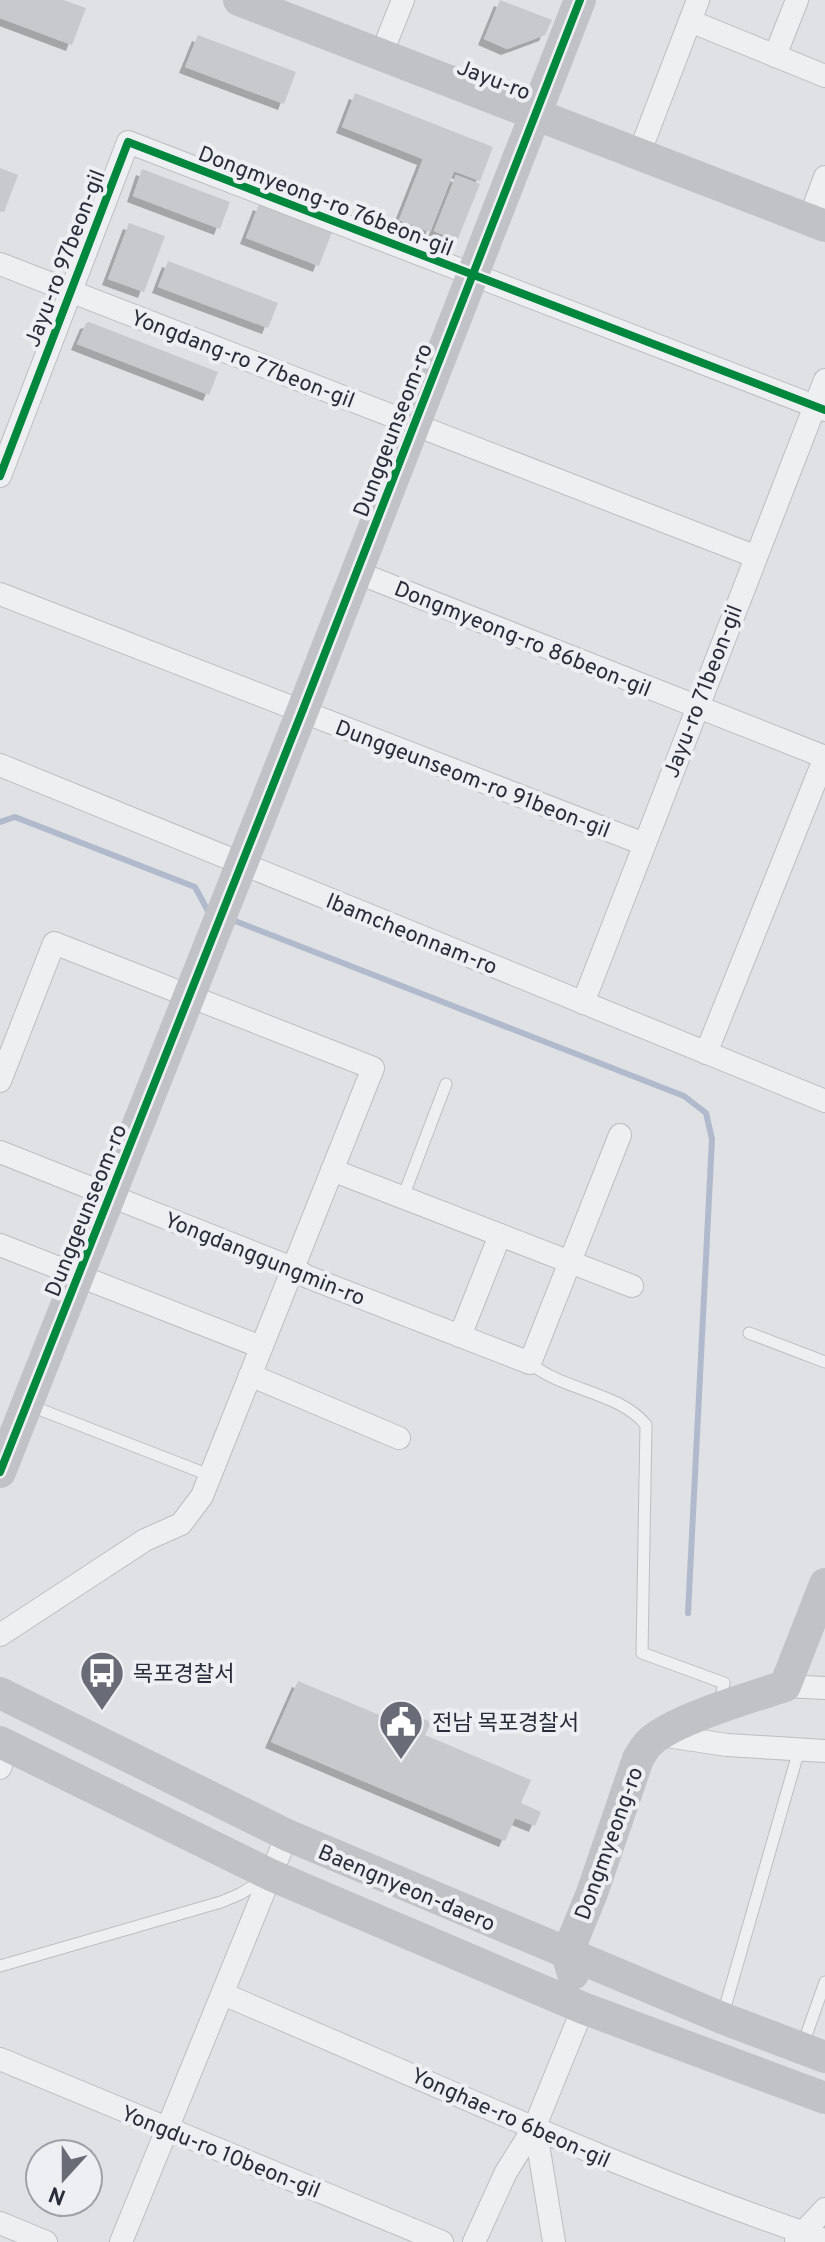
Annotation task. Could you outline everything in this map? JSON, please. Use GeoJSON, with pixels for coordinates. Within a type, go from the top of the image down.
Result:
{"type":"FeatureCollection","features":[{"type":"Feature","properties":{"kind":"street","name":"Jayu-ro"},"geometry":{"type":"LineString","coordinates":[[239,0],[817,223]]}},
{"type":"Feature","properties":{"kind":"street"},"geometry":{"type":"LineString","coordinates":[[381,55],[403,0]]}},
{"type":"Feature","properties":{"kind":"street","name":"Dunggeunseom-ro"},"geometry":{"type":"LineString","coordinates":[[0,1472],[580,0]]}},
{"type":"Feature","properties":{"kind":"street"},"geometry":{"type":"LineString","coordinates":[[775,56],[797,0]]}},
{"type":"Feature","properties":{"kind":"street"},"geometry":{"type":"LineString","coordinates":[[639,154],[694,10],[775,56],[825,76]]}},
{"type":"Feature","properties":{"kind":"street","name":"Dongmyeong-ro 76beon-gil"},"geometry":{"type":"LineString","coordinates":[[128,142],[820,408]]}},
{"type":"Feature","properties":{"kind":"street","name":"Jayu-ro 97beon-gil"},"geometry":{"type":"LineString","coordinates":[[0,476],[128,142]]}},
{"type":"Feature","properties":{"kind":"street"},"geometry":{"type":"LineString","coordinates":[[817,223],[825,177]]}},
{"type":"Feature","properties":{"kind":"street","name":"Yongdang-ro 77beon-gil"},"geometry":{"type":"LineString","coordinates":[[0,264],[754,556]]}},
{"type":"Feature","properties":{"kind":"street","name":"Jayu-ro 71beon-gil"},"geometry":{"type":"LineString","coordinates":[[583,1003],[754,556],[820,408],[825,380]]}},
{"type":"Feature","properties":{"kind":"street","name":"Dongmyeong-ro 86beon-gil"},"geometry":{"type":"LineString","coordinates":[[356,572],[825,757]]}},
{"type":"Feature","properties":{"kind":"street","name":"Dunggeunseom-ro 91beon-gil"},"geometry":{"type":"LineString","coordinates":[[0,594],[644,844]]}},
{"type":"Feature","properties":{"kind":"street"},"geometry":{"type":"LineString","coordinates":[[706,1053],[825,757]]}},
{"type":"Feature","properties":{"kind":"street","name":"Ibamcheonnam-ro"},"geometry":{"type":"LineString","coordinates":[[0,765],[239,868],[825,1101]]}},
{"type":"Feature","properties":{"kind":"street"},"geometry":{"type":"LineString","coordinates":[[0,1081],[54,943],[373,1068],[202,1496],[181,1524],[145,1540],[0,1635]]}},
{"type":"Feature","properties":{"kind":"street"},"geometry":{"type":"LineString","coordinates":[[530,1363],[620,1135]]}},
{"type":"Feature","properties":{"kind":"street","name":"Yongdanggungmin-ro"},"geometry":{"type":"LineString","coordinates":[[0,1152],[530,1363]]}},
{"type":"Feature","properties":{"kind":"street"},"geometry":{"type":"LineString","coordinates":[[332,1170],[632,1286]]}},
{"type":"Feature","properties":{"kind":"street"},"geometry":{"type":"LineString","coordinates":[[460,1336],[500,1235]]}},
{"type":"Feature","properties":{"kind":"street"},"geometry":{"type":"LineString","coordinates":[[0,1245],[261,1347]]}},
{"type":"Feature","properties":{"kind":"street"},"geometry":{"type":"LineString","coordinates":[[250,1375],[399,1438]]}},
{"type":"Feature","properties":{"kind":"street"},"geometry":{"type":"LineString","coordinates":[[825,1584],[785,1686],[825,1688]]}},
{"type":"Feature","properties":{"kind":"street","name":"Dongmyeong-ro"},"geometry":{"type":"LineString","coordinates":[[567,1954],[592,1893],[638,1759],[648,1744],[660,1735],[719,1708],[785,1686]]}},
{"type":"Feature","properties":{"kind":"street","name":"Baengnyeon-daero"},"geometry":{"type":"LineString","coordinates":[[0,1693],[287,1835],[722,2018],[813,2052]]}},
{"type":"Feature","properties":{"kind":"street"},"geometry":{"type":"LineString","coordinates":[[660,1735],[727,1745],[825,1751]]}},
{"type":"Feature","properties":{"kind":"street","name":"Baengnyeon-daero"},"geometry":{"type":"LineString","coordinates":[[3,1752],[271,1875],[583,2008],[825,2098]]}},
{"type":"Feature","properties":{"kind":"street"},"geometry":{"type":"LineString","coordinates":[[121,2242],[287,1835]]}},
{"type":"Feature","properties":{"kind":"street"},"geometry":{"type":"LineString","coordinates":[[474,2242],[506,2172],[535,2126],[583,2008],[567,1954]]}},
{"type":"Feature","properties":{"kind":"street","name":"Yonghae-ro 6beon-gil"},"geometry":{"type":"LineString","coordinates":[[223,1994],[613,2162],[798,2237],[825,2240]]}},
{"type":"Feature","properties":{"kind":"street","name":"Yongdu-ro 10beon-gil"},"geometry":{"type":"LineString","coordinates":[[0,2059],[442,2242]]}},
{"type":"Feature","properties":{"kind":"street"},"geometry":{"type":"LineString","coordinates":[[535,2126],[554,2242]]}},
{"type":"Feature","properties":{"kind":"street"},"geometry":{"type":"LineString","coordinates":[[798,2237],[825,2209]]}},
{"type":"Feature","properties":{"kind":"street"},"geometry":{"type":"LineString","coordinates":[[0,2223],[46,2242]]}},
{"type":"Feature","properties":{"kind":"lane"},"geometry":{"type":"LineString","coordinates":[[403,1197],[446,1084]]}},
{"type":"Feature","properties":{"kind":"lane"},"geometry":{"type":"LineString","coordinates":[[749,1333],[825,1362]]}},
{"type":"Feature","properties":{"kind":"lane"},"geometry":{"type":"LineString","coordinates":[[530,1363],[544,1375],[623,1407],[639,1416],[646,1425],[642,1653],[724,1683],[719,1708]]}},
{"type":"Feature","properties":{"kind":"lane"},"geometry":{"type":"LineString","coordinates":[[27,1405],[209,1475]]}},
{"type":"Feature","properties":{"kind":"lane"},"geometry":{"type":"LineString","coordinates":[[722,2018],[799,1750]]}},
{"type":"Feature","properties":{"kind":"lane"},"geometry":{"type":"LineString","coordinates":[[0,1966],[221,1902],[271,1875]]}},
{"type":"Feature","properties":{"kind":"lane"},"geometry":{"type":"LineString","coordinates":[[813,2052],[825,1982]]}},
{"type":"Feature","properties":{"kind":"building"},"geometry":{"type":"Polygon","coordinates":[[[0,0],[63,0],[86,8],[72,45],[0,18],[0,0]]]}},
{"type":"Feature","properties":{"kind":"building"},"geometry":{"type":"Polygon","coordinates":[[[500,0],[552,20],[545,35],[507,49],[484,39],[500,0]]]}},
{"type":"Feature","properties":{"kind":"building"},"geometry":{"type":"Polygon","coordinates":[[[198,35],[296,72],[284,104],[185,67],[198,35]]]}},
{"type":"Feature","properties":{"kind":"building"},"geometry":{"type":"Polygon","coordinates":[[[355,93],[493,147],[480,181],[454,171],[430,232],[399,220],[423,159],[342,127],[355,93]]]}},
{"type":"Feature","properties":{"kind":"building"},"geometry":{"type":"Polygon","coordinates":[[[0,168],[18,175],[4,212],[0,211],[0,168]]]}},
{"type":"Feature","properties":{"kind":"building"},"geometry":{"type":"Polygon","coordinates":[[[142,169],[230,202],[220,229],[133,196],[142,169]]]}},
{"type":"Feature","properties":{"kind":"building"},"geometry":{"type":"Polygon","coordinates":[[[456,175],[480,184],[457,241],[434,231],[456,175]]]}},
{"type":"Feature","properties":{"kind":"building"},"geometry":{"type":"Polygon","coordinates":[[[259,204],[332,232],[319,266],[246,238],[259,204]]]}},
{"type":"Feature","properties":{"kind":"building"},"geometry":{"type":"Polygon","coordinates":[[[129,223],[165,236],[144,292],[108,279],[129,223]]]}},
{"type":"Feature","properties":{"kind":"building"},"geometry":{"type":"Polygon","coordinates":[[[168,261],[278,303],[268,328],[158,287],[168,261]]]}},
{"type":"Feature","properties":{"kind":"building"},"geometry":{"type":"Polygon","coordinates":[[[89,322],[218,372],[209,395],[77,344],[89,322]]]}},
{"type":"Feature","properties":{"kind":"building","name":"전남 목포경찰서"},"geometry":{"type":"Polygon","coordinates":[[[298,1681],[401,1724],[407,1712],[431,1722],[425,1735],[531,1780],[521,1803],[541,1812],[535,1826],[515,1818],[505,1841],[271,1742],[298,1681]]]}},
{"type":"Feature","properties":{"kind":"waterway"},"geometry":{"type":"LineString","coordinates":[[0,822],[15,817],[195,887],[212,913]]}},
{"type":"Feature","properties":{"kind":"waterway"},"geometry":{"type":"LineString","coordinates":[[230,919],[684,1096],[706,1113],[712,1139],[688,1613]]}},
{"type":"Feature","properties":{"kind":"cycle path"},"geometry":{"type":"LineString","coordinates":[[0,1472],[580,0]]}},
{"type":"Feature","properties":{"kind":"cycle path"},"geometry":{"type":"LineString","coordinates":[[0,476],[128,142],[825,410]]}},
{"type":"Feature","properties":{"kind":"place","name":"목포경찰서"},"geometry":{"type":"Point","coordinates":[102,1712]}},
{"type":"Feature","properties":{"kind":"place","name":"전남 목포경찰서"},"geometry":{"type":"Point","coordinates":[401,1761]}}]}
